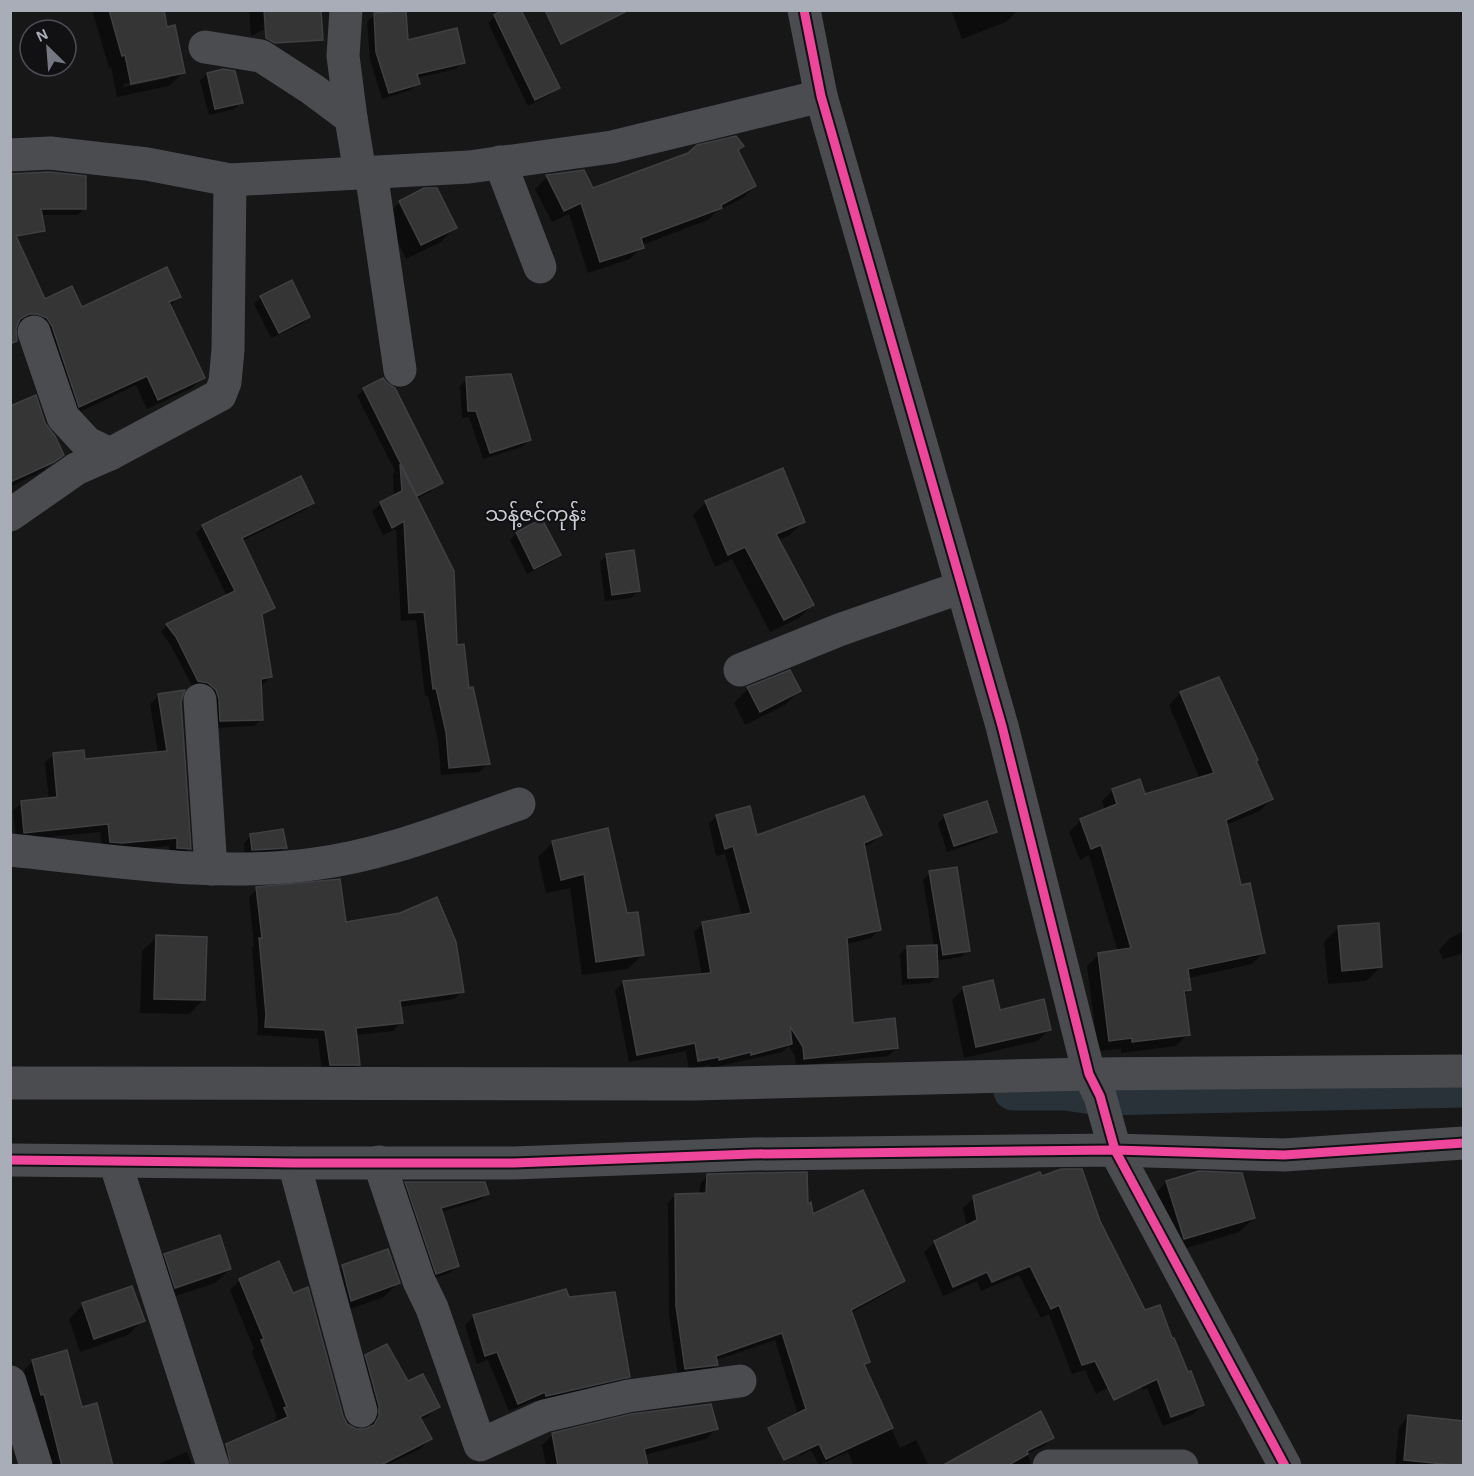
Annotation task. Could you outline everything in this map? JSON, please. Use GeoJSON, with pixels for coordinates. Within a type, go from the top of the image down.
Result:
{"type":"FeatureCollection","features":[{"type":"Feature","properties":{"kind":"street"},"geometry":{"type":"LineString","coordinates":[[346,10],[343,56],[351,118],[365,172],[400,370]]}},
{"type":"Feature","properties":{"kind":"street"},"geometry":{"type":"LineString","coordinates":[[804,10],[821,96],[1002,726],[1089,1074],[1100,1095],[1116,1150],[1285,1466]]}},
{"type":"Feature","properties":{"kind":"street"},"geometry":{"type":"LineString","coordinates":[[205,48],[261,56],[351,118]]}},
{"type":"Feature","properties":{"kind":"street"},"geometry":{"type":"LineString","coordinates":[[10,155],[61,154],[147,164],[230,180],[469,167],[612,147],[821,96]]}},
{"type":"Feature","properties":{"kind":"street"},"geometry":{"type":"LineString","coordinates":[[500,162],[540,267]]}},
{"type":"Feature","properties":{"kind":"street"},"geometry":{"type":"LineString","coordinates":[[10,515],[76,469],[110,454],[220,395],[225,382],[228,350],[230,180]]}},
{"type":"Feature","properties":{"kind":"street"},"geometry":{"type":"LineString","coordinates":[[34,332],[63,417],[87,443],[110,454]]}},
{"type":"Feature","properties":{"kind":"street"},"geometry":{"type":"LineString","coordinates":[[740,670],[839,630],[962,587]]}},
{"type":"Feature","properties":{"kind":"street"},"geometry":{"type":"LineString","coordinates":[[200,700],[211,869]]}},
{"type":"Feature","properties":{"kind":"street"},"geometry":{"type":"LineString","coordinates":[[10,850],[211,869],[247,870],[314,864],[372,854],[519,804]]}},
{"type":"Feature","properties":{"kind":"street"},"geometry":{"type":"LineString","coordinates":[[10,1083],[694,1084],[1089,1074],[1464,1071]]}},
{"type":"Feature","properties":{"kind":"street"},"geometry":{"type":"LineString","coordinates":[[10,1160],[514,1163],[752,1154],[1116,1150],[1284,1155],[1464,1143]]}},
{"type":"Feature","properties":{"kind":"street"},"geometry":{"type":"LineString","coordinates":[[115,1162],[213,1466]]}},
{"type":"Feature","properties":{"kind":"street"},"geometry":{"type":"LineString","coordinates":[[379,1162],[419,1281],[432,1308],[480,1445],[544,1416],[628,1396],[740,1381]]}},
{"type":"Feature","properties":{"kind":"street"},"geometry":{"type":"LineString","coordinates":[[294,1163],[361,1411]]}},
{"type":"Feature","properties":{"kind":"street"},"geometry":{"type":"LineString","coordinates":[[10,1382],[36,1466]]}},
{"type":"Feature","properties":{"kind":"street"},"geometry":{"type":"LineString","coordinates":[[1049,1466],[1182,1466]]}},
{"type":"Feature","properties":{"kind":"building"},"geometry":{"type":"Polygon","coordinates":[[[109,10],[164,10],[167,27],[175,25],[185,73],[131,84],[125,55],[122,56],[109,10]]]}},
{"type":"Feature","properties":{"kind":"building"},"geometry":{"type":"Polygon","coordinates":[[[264,10],[321,10],[323,40],[275,43],[266,38],[264,10]]]}},
{"type":"Feature","properties":{"kind":"building"},"geometry":{"type":"Polygon","coordinates":[[[503,10],[521,10],[560,88],[535,100],[494,15],[503,10]]]}},
{"type":"Feature","properties":{"kind":"building"},"geometry":{"type":"Polygon","coordinates":[[[545,10],[629,10],[561,44],[545,10]]]}},
{"type":"Feature","properties":{"kind":"building"},"geometry":{"type":"Polygon","coordinates":[[[406,11],[408,40],[457,28],[465,63],[417,74],[420,84],[389,93],[376,52],[374,13],[406,11]]]}},
{"type":"Feature","properties":{"kind":"building"},"geometry":{"type":"Polygon","coordinates":[[[223,69],[235,71],[243,103],[215,109],[207,73],[223,69]]]}},
{"type":"Feature","properties":{"kind":"building"},"geometry":{"type":"Polygon","coordinates":[[[736,136],[744,146],[738,150],[756,186],[721,205],[722,208],[641,238],[644,248],[600,262],[581,203],[564,211],[546,175],[584,170],[593,188],[688,153],[697,145],[736,136]]]}},
{"type":"Feature","properties":{"kind":"building"},"geometry":{"type":"Polygon","coordinates":[[[49,172],[86,176],[86,209],[41,209],[45,231],[16,236],[45,299],[72,286],[82,307],[167,267],[181,297],[169,302],[205,378],[158,400],[147,376],[79,407],[52,326],[47,318],[29,314],[20,319],[16,329],[17,341],[10,344],[10,174],[49,172]]]}},
{"type":"Feature","properties":{"kind":"building"},"geometry":{"type":"Polygon","coordinates":[[[424,188],[437,188],[457,228],[421,245],[399,201],[424,188]]]}},
{"type":"Feature","properties":{"kind":"building"},"geometry":{"type":"Polygon","coordinates":[[[292,280],[310,317],[279,333],[260,296],[292,280]]]}},
{"type":"Feature","properties":{"kind":"building"},"geometry":{"type":"Polygon","coordinates":[[[511,374],[531,440],[490,453],[476,411],[468,411],[466,377],[511,374]]]}},
{"type":"Feature","properties":{"kind":"building"},"geometry":{"type":"Polygon","coordinates":[[[383,378],[395,388],[443,483],[417,496],[363,388],[383,378]]]}},
{"type":"Feature","properties":{"kind":"building"},"geometry":{"type":"Polygon","coordinates":[[[36,395],[45,423],[55,436],[64,455],[10,482],[10,406],[36,395]]]}},
{"type":"Feature","properties":{"kind":"building"},"geometry":{"type":"Polygon","coordinates":[[[400,464],[454,571],[457,645],[464,644],[469,688],[473,687],[490,764],[449,768],[446,732],[436,688],[433,689],[424,612],[409,613],[404,521],[392,528],[380,502],[402,491],[400,464]]]}},
{"type":"Feature","properties":{"kind":"building"},"geometry":{"type":"Polygon","coordinates":[[[783,468],[805,522],[776,534],[814,605],[784,620],[745,547],[728,555],[705,501],[783,468]]]}},
{"type":"Feature","properties":{"kind":"building"},"geometry":{"type":"Polygon","coordinates":[[[301,476],[314,503],[242,538],[275,608],[262,614],[272,677],[261,679],[263,720],[220,721],[219,699],[216,690],[208,683],[198,681],[176,637],[166,624],[235,591],[202,525],[301,476]]]}},
{"type":"Feature","properties":{"kind":"building"},"geometry":{"type":"Polygon","coordinates":[[[542,519],[561,555],[534,569],[516,532],[542,519]]]}},
{"type":"Feature","properties":{"kind":"building"},"geometry":{"type":"Polygon","coordinates":[[[634,550],[640,591],[612,595],[606,554],[634,550]]]}},
{"type":"Feature","properties":{"kind":"building"},"geometry":{"type":"Polygon","coordinates":[[[790,670],[801,691],[760,712],[747,687],[790,670]]]}},
{"type":"Feature","properties":{"kind":"building"},"geometry":{"type":"Polygon","coordinates":[[[1219,677],[1258,760],[1256,761],[1273,799],[1226,820],[1241,885],[1250,883],[1265,953],[1188,969],[1191,990],[1184,991],[1190,1035],[1132,1042],[1132,1038],[1109,1041],[1098,953],[1131,948],[1101,845],[1091,849],[1080,819],[1117,804],[1112,789],[1140,779],[1145,794],[1214,773],[1180,692],[1219,677]]]}},
{"type":"Feature","properties":{"kind":"building"},"geometry":{"type":"Polygon","coordinates":[[[185,690],[181,701],[191,849],[177,848],[177,838],[110,842],[108,824],[24,833],[21,801],[57,797],[53,753],[84,750],[85,759],[167,751],[158,694],[185,690]]]}},
{"type":"Feature","properties":{"kind":"building"},"geometry":{"type":"Polygon","coordinates":[[[864,796],[882,835],[864,843],[881,930],[847,938],[853,1023],[895,1018],[898,1048],[804,1059],[803,1047],[790,1026],[792,1044],[751,1055],[751,1052],[719,1060],[719,1057],[698,1061],[695,1043],[637,1055],[623,981],[711,973],[702,922],[751,913],[733,846],[725,849],[716,815],[750,806],[757,835],[864,796]]]}},
{"type":"Feature","properties":{"kind":"building"},"geometry":{"type":"Polygon","coordinates":[[[987,801],[997,832],[954,846],[944,815],[987,801]]]}},
{"type":"Feature","properties":{"kind":"building"},"geometry":{"type":"Polygon","coordinates":[[[608,828],[627,913],[638,912],[644,955],[596,962],[584,874],[561,880],[552,841],[608,828]]]}},
{"type":"Feature","properties":{"kind":"building"},"geometry":{"type":"Polygon","coordinates":[[[283,829],[287,848],[252,850],[250,834],[283,829]]]}},
{"type":"Feature","properties":{"kind":"building"},"geometry":{"type":"Polygon","coordinates":[[[957,867],[970,951],[943,955],[929,871],[957,867]]]}},
{"type":"Feature","properties":{"kind":"building"},"geometry":{"type":"Polygon","coordinates":[[[340,879],[346,922],[400,913],[437,897],[456,942],[464,992],[400,1001],[403,1023],[356,1028],[360,1065],[330,1065],[325,1030],[265,1027],[266,1014],[259,938],[262,938],[256,887],[340,879]]]}},
{"type":"Feature","properties":{"kind":"building"},"geometry":{"type":"Polygon","coordinates":[[[1379,923],[1382,967],[1342,971],[1338,926],[1379,923]]]}},
{"type":"Feature","properties":{"kind":"building"},"geometry":{"type":"Polygon","coordinates":[[[156,935],[207,937],[205,1000],[154,999],[156,935]]]}},
{"type":"Feature","properties":{"kind":"building"},"geometry":{"type":"Polygon","coordinates":[[[937,945],[938,977],[908,978],[907,946],[937,945]]]}},
{"type":"Feature","properties":{"kind":"building"},"geometry":{"type":"Polygon","coordinates":[[[993,980],[1000,1010],[1044,999],[1051,1030],[976,1047],[963,987],[993,980]]]}},
{"type":"Feature","properties":{"kind":"building"},"geometry":{"type":"Polygon","coordinates":[[[1061,1169],[1082,1169],[1100,1221],[1145,1310],[1160,1305],[1172,1338],[1174,1338],[1188,1372],[1191,1371],[1204,1405],[1171,1417],[1157,1379],[1114,1400],[1095,1361],[1082,1365],[1059,1305],[1051,1309],[1030,1266],[992,1282],[987,1272],[953,1287],[934,1241],[977,1220],[973,1196],[1040,1172],[1042,1176],[1061,1169]]]}},
{"type":"Feature","properties":{"kind":"building"},"geometry":{"type":"Polygon","coordinates":[[[1199,1171],[1242,1173],[1255,1218],[1184,1239],[1166,1181],[1199,1171]]]}},
{"type":"Feature","properties":{"kind":"building"},"geometry":{"type":"Polygon","coordinates":[[[807,1172],[808,1204],[811,1202],[813,1214],[863,1190],[905,1281],[851,1310],[870,1362],[864,1364],[893,1428],[826,1459],[819,1444],[784,1460],[768,1428],[806,1409],[782,1333],[716,1356],[718,1365],[685,1369],[676,1306],[675,1194],[706,1193],[707,1174],[807,1172]]]}},
{"type":"Feature","properties":{"kind":"building"},"geometry":{"type":"Polygon","coordinates":[[[405,1182],[485,1182],[489,1194],[441,1208],[459,1266],[436,1274],[405,1182]]]}},
{"type":"Feature","properties":{"kind":"building"},"geometry":{"type":"Polygon","coordinates":[[[220,1235],[231,1269],[175,1288],[164,1254],[220,1235]]]}},
{"type":"Feature","properties":{"kind":"building"},"geometry":{"type":"Polygon","coordinates":[[[388,1249],[400,1283],[351,1301],[342,1265],[388,1249]]]}},
{"type":"Feature","properties":{"kind":"building"},"geometry":{"type":"Polygon","coordinates":[[[279,1261],[293,1293],[308,1287],[347,1424],[356,1429],[365,1429],[374,1425],[379,1416],[379,1406],[365,1355],[387,1344],[408,1381],[423,1374],[440,1407],[420,1417],[432,1439],[379,1466],[231,1466],[226,1444],[288,1417],[284,1408],[287,1407],[261,1340],[264,1339],[239,1279],[279,1261]]]}},
{"type":"Feature","properties":{"kind":"building"},"geometry":{"type":"Polygon","coordinates":[[[132,1286],[145,1321],[94,1339],[82,1303],[132,1286]]]}},
{"type":"Feature","properties":{"kind":"building"},"geometry":{"type":"Polygon","coordinates":[[[566,1289],[569,1297],[615,1292],[630,1377],[546,1396],[545,1392],[518,1404],[497,1352],[485,1356],[473,1315],[566,1289]]]}},
{"type":"Feature","properties":{"kind":"building"},"geometry":{"type":"Polygon","coordinates":[[[67,1350],[82,1407],[97,1403],[113,1466],[62,1466],[44,1394],[41,1395],[32,1360],[67,1350]]]}},
{"type":"Feature","properties":{"kind":"building"},"geometry":{"type":"Polygon","coordinates":[[[711,1404],[718,1429],[644,1449],[648,1466],[558,1466],[552,1433],[631,1414],[711,1404]]]}},
{"type":"Feature","properties":{"kind":"building"},"geometry":{"type":"Polygon","coordinates":[[[1041,1411],[1054,1438],[1027,1451],[1028,1454],[1007,1466],[946,1466],[945,1464],[1041,1411]]]}},
{"type":"Feature","properties":{"kind":"building"},"geometry":{"type":"Polygon","coordinates":[[[1408,1415],[1464,1421],[1464,1466],[1404,1460],[1408,1415]]]}},
{"type":"Feature","properties":{"kind":"waterway"},"geometry":{"type":"LineString","coordinates":[[1013,1091],[1065,1091],[1100,1096],[1464,1088]]}},
{"type":"Feature","properties":{"kind":"cycle path"},"geometry":{"type":"LineString","coordinates":[[804,10],[821,96],[1002,726],[1089,1074],[1100,1096],[1115,1150],[1285,1466]]}},
{"type":"Feature","properties":{"kind":"cycle path"},"geometry":{"type":"LineString","coordinates":[[10,1160],[514,1163],[752,1154],[1115,1150],[1284,1155],[1464,1143]]}},
{"type":"Feature","properties":{"kind":"district","name":"သန့်ဇင်ကုန်း"},"geometry":{"type":"Point","coordinates":[536,514]}}]}
